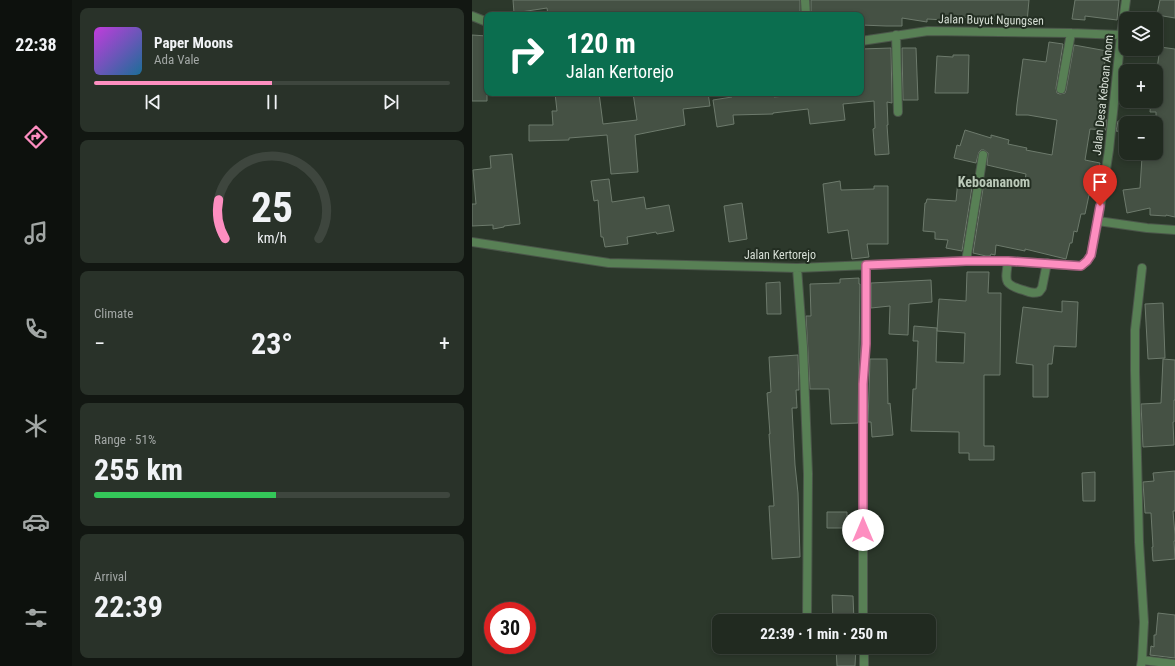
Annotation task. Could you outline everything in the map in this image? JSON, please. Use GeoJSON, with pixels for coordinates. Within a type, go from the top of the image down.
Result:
{"type":"FeatureCollection","features":[{"type":"Feature","properties":{"kind":"street"},"geometry":{"type":"LineString","coordinates":[[805,0],[806,12]]}},
{"type":"Feature","properties":{"kind":"street","name":"Jalan Desa Keboan Anom"},"geometry":{"type":"LineString","coordinates":[[1124,12],[1126,0]]}},
{"type":"Feature","properties":{"kind":"street"},"geometry":{"type":"LineString","coordinates":[[472,16],[484,21]]}},
{"type":"Feature","properties":{"kind":"street","name":"Jalan Buyut Ngungsen"},"geometry":{"type":"LineString","coordinates":[[864,40],[928,31],[1119,35]]}},
{"type":"Feature","properties":{"kind":"street"},"geometry":{"type":"LineString","coordinates":[[1061,89],[1071,33]]}},
{"type":"Feature","properties":{"kind":"street"},"geometry":{"type":"LineString","coordinates":[[896,35],[898,112]]}},
{"type":"Feature","properties":{"kind":"street","name":"Jalan Desa Keboan Anom"},"geometry":{"type":"LineString","coordinates":[[1087,261],[1091,255],[1110,150],[1119,56]]}},
{"type":"Feature","properties":{"kind":"street"},"geometry":{"type":"LineString","coordinates":[[966,261],[983,155]]}},
{"type":"Feature","properties":{"kind":"street"},"geometry":{"type":"LineString","coordinates":[[1098,221],[1147,228],[1175,230]]}},
{"type":"Feature","properties":{"kind":"street","name":"Jalan Kertorejo"},"geometry":{"type":"LineString","coordinates":[[472,242],[609,263],[797,268],[966,261],[1008,261],[1081,266],[1087,261]]}},
{"type":"Feature","properties":{"kind":"street"},"geometry":{"type":"LineString","coordinates":[[1008,261],[1006,278],[1008,284],[1032,293],[1039,292],[1042,288],[1047,263]]}},
{"type":"Feature","properties":{"kind":"street"},"geometry":{"type":"LineString","coordinates":[[863,614],[863,384],[866,344],[866,265]]}},
{"type":"Feature","properties":{"kind":"street"},"geometry":{"type":"LineString","coordinates":[[797,268],[803,347],[808,474],[807,614]]}},
{"type":"Feature","properties":{"kind":"street"},"geometry":{"type":"LineString","coordinates":[[1142,268],[1135,330],[1139,542],[1144,622],[1141,663],[1175,664]]}},
{"type":"Feature","properties":{"kind":"street"},"geometry":{"type":"LineString","coordinates":[[864,654],[864,666]]}},
{"type":"Feature","properties":{"kind":"building"},"geometry":{"type":"Polygon","coordinates":[[[513,0],[800,0],[800,12],[548,12],[547,8],[514,12],[513,0]]]}},
{"type":"Feature","properties":{"kind":"building"},"geometry":{"type":"Polygon","coordinates":[[[811,0],[1029,0],[1027,22],[987,18],[945,17],[945,20],[927,19],[927,22],[902,18],[902,26],[864,25],[864,12],[811,12],[811,0]]]}},
{"type":"Feature","properties":{"kind":"building"},"geometry":{"type":"Polygon","coordinates":[[[1075,0],[1119,0],[1117,20],[1085,16],[1085,20],[1072,19],[1075,0]]]}},
{"type":"Feature","properties":{"kind":"building"},"geometry":{"type":"Polygon","coordinates":[[[1160,0],[1175,0],[1175,18],[1163,16],[1163,12],[1158,12],[1160,0]]]}},
{"type":"Feature","properties":{"kind":"building"},"geometry":{"type":"Polygon","coordinates":[[[472,35],[484,36],[484,96],[487,96],[487,101],[472,101],[472,35]]]}},
{"type":"Feature","properties":{"kind":"building"},"geometry":{"type":"Polygon","coordinates":[[[1049,42],[1063,44],[1056,88],[1057,93],[1060,94],[1065,93],[1066,90],[1074,45],[1107,51],[1099,104],[1107,106],[1103,119],[1107,120],[1106,130],[1090,129],[1085,160],[1100,163],[1098,173],[1100,174],[1096,196],[1089,195],[1085,214],[1081,214],[1077,232],[1074,231],[1072,243],[1070,243],[1066,259],[1025,249],[1025,251],[996,245],[995,255],[991,254],[990,256],[986,256],[973,253],[984,182],[1024,186],[1026,174],[987,165],[988,153],[984,150],[979,152],[976,163],[954,158],[957,145],[960,146],[965,130],[991,138],[991,135],[1009,140],[1008,144],[1027,148],[1026,150],[1052,155],[1057,120],[1028,115],[1016,115],[1023,59],[1046,62],[1049,42]]]}},
{"type":"Feature","properties":{"kind":"building"},"geometry":{"type":"Polygon","coordinates":[[[1163,47],[1175,49],[1175,217],[1166,215],[1150,215],[1150,208],[1127,213],[1123,190],[1140,188],[1142,160],[1163,160],[1163,116],[1156,116],[1156,112],[1150,112],[1150,108],[1163,108],[1163,64],[1158,64],[1159,56],[1163,56],[1163,47]]]}},
{"type":"Feature","properties":{"kind":"building"},"geometry":{"type":"Polygon","coordinates":[[[891,48],[892,103],[887,102],[889,154],[875,155],[873,129],[875,128],[874,101],[843,104],[845,120],[810,124],[808,109],[773,114],[733,115],[734,124],[717,127],[713,100],[732,96],[864,96],[864,49],[891,48]]]}},
{"type":"Feature","properties":{"kind":"building"},"geometry":{"type":"Polygon","coordinates":[[[902,48],[916,48],[918,100],[903,100],[902,48]]]}},
{"type":"Feature","properties":{"kind":"building"},"geometry":{"type":"Polygon","coordinates":[[[953,55],[969,55],[968,93],[935,93],[937,56],[953,57],[953,55]]]}},
{"type":"Feature","properties":{"kind":"building"},"geometry":{"type":"Polygon","coordinates":[[[555,96],[599,96],[603,124],[637,120],[633,96],[708,96],[710,106],[683,109],[685,125],[635,135],[638,172],[611,174],[607,135],[569,138],[569,140],[529,141],[529,125],[553,125],[552,111],[557,111],[555,96]]]}},
{"type":"Feature","properties":{"kind":"building"},"geometry":{"type":"Polygon","coordinates":[[[1118,121],[1119,121],[1119,131],[1116,131],[1118,121]]]}},
{"type":"Feature","properties":{"kind":"building"},"geometry":{"type":"Polygon","coordinates":[[[512,154],[520,224],[493,229],[493,225],[472,226],[472,204],[476,204],[473,170],[491,168],[490,156],[512,154]]]}},
{"type":"Feature","properties":{"kind":"building"},"geometry":{"type":"Polygon","coordinates":[[[609,179],[612,202],[644,197],[646,209],[669,205],[674,231],[657,234],[656,232],[627,237],[628,244],[605,247],[603,237],[601,237],[598,200],[594,201],[591,181],[609,179]]]}},
{"type":"Feature","properties":{"kind":"building"},"geometry":{"type":"Polygon","coordinates":[[[958,180],[973,181],[962,251],[946,248],[948,240],[935,239],[935,232],[923,231],[925,203],[927,199],[956,201],[958,180]]]}},
{"type":"Feature","properties":{"kind":"building"},"geometry":{"type":"Polygon","coordinates":[[[840,181],[841,190],[874,189],[874,186],[888,186],[888,244],[867,244],[869,257],[852,259],[848,230],[828,233],[823,184],[840,181]]]}},
{"type":"Feature","properties":{"kind":"building"},"geometry":{"type":"Polygon","coordinates":[[[742,203],[747,239],[729,242],[724,206],[742,203]]]}},
{"type":"Feature","properties":{"kind":"building"},"geometry":{"type":"Polygon","coordinates":[[[967,272],[989,272],[988,293],[1001,293],[1000,375],[984,375],[984,446],[994,446],[994,460],[969,460],[969,453],[959,453],[959,432],[911,431],[913,389],[916,389],[918,341],[913,341],[914,326],[937,328],[936,362],[964,363],[965,333],[937,331],[939,299],[966,301],[967,272]]]}},
{"type":"Feature","properties":{"kind":"building"},"geometry":{"type":"Polygon","coordinates":[[[859,278],[858,423],[831,424],[829,389],[810,389],[806,316],[811,316],[810,284],[840,283],[840,279],[859,278]]]}},
{"type":"Feature","properties":{"kind":"building"},"geometry":{"type":"Polygon","coordinates":[[[931,280],[932,302],[909,304],[908,335],[889,334],[890,306],[871,308],[871,283],[931,280]]]}},
{"type":"Feature","properties":{"kind":"building"},"geometry":{"type":"Polygon","coordinates":[[[780,282],[781,314],[767,314],[766,283],[780,282]]]}},
{"type":"Feature","properties":{"kind":"building"},"geometry":{"type":"Polygon","coordinates":[[[1062,301],[1078,302],[1076,347],[1054,346],[1052,364],[1048,364],[1048,397],[1033,397],[1033,365],[1016,363],[1023,307],[1062,312],[1062,301]]]}},
{"type":"Feature","properties":{"kind":"building"},"geometry":{"type":"Polygon","coordinates":[[[1163,303],[1165,358],[1148,359],[1145,304],[1163,303]]]}},
{"type":"Feature","properties":{"kind":"building"},"geometry":{"type":"Polygon","coordinates":[[[798,355],[799,390],[796,390],[797,408],[792,408],[798,493],[800,557],[772,559],[769,506],[774,506],[767,393],[771,392],[769,357],[798,355]]]}},
{"type":"Feature","properties":{"kind":"building"},"geometry":{"type":"Polygon","coordinates":[[[870,359],[887,359],[888,404],[890,403],[893,435],[872,437],[871,422],[868,422],[870,359]]]}},
{"type":"Feature","properties":{"kind":"building"},"geometry":{"type":"Polygon","coordinates":[[[1163,359],[1175,360],[1175,400],[1173,422],[1174,445],[1143,447],[1141,404],[1161,403],[1163,359]]]}},
{"type":"Feature","properties":{"kind":"building"},"geometry":{"type":"Polygon","coordinates":[[[1175,471],[1175,511],[1173,511],[1175,559],[1153,561],[1151,513],[1145,513],[1143,482],[1154,481],[1153,473],[1175,471]]]}},
{"type":"Feature","properties":{"kind":"building"},"geometry":{"type":"Polygon","coordinates":[[[1095,472],[1095,501],[1083,501],[1082,473],[1095,472]]]}},
{"type":"Feature","properties":{"kind":"building"},"geometry":{"type":"Polygon","coordinates":[[[827,512],[847,512],[847,528],[827,528],[827,512]]]}},
{"type":"Feature","properties":{"kind":"building"},"geometry":{"type":"Polygon","coordinates":[[[832,595],[853,596],[854,614],[833,614],[832,595]]]}},
{"type":"Feature","properties":{"kind":"building"},"geometry":{"type":"Polygon","coordinates":[[[1158,613],[1175,615],[1175,658],[1150,655],[1151,646],[1154,647],[1154,635],[1156,635],[1158,613]]]}},
{"type":"Feature","properties":{"kind":"building"},"geometry":{"type":"Polygon","coordinates":[[[836,654],[856,654],[855,666],[837,666],[836,654]]]}},
{"type":"Feature","properties":{"kind":"district","name":"Keboananom"},"geometry":{"type":"Point","coordinates":[994,182]}},
{"type":"Feature","properties":{"kind":"route"},"geometry":{"type":"LineString","coordinates":[[863,530],[863,384],[866,344],[866,265],[1008,261],[1081,266],[1091,255],[1100,206]]}}]}
